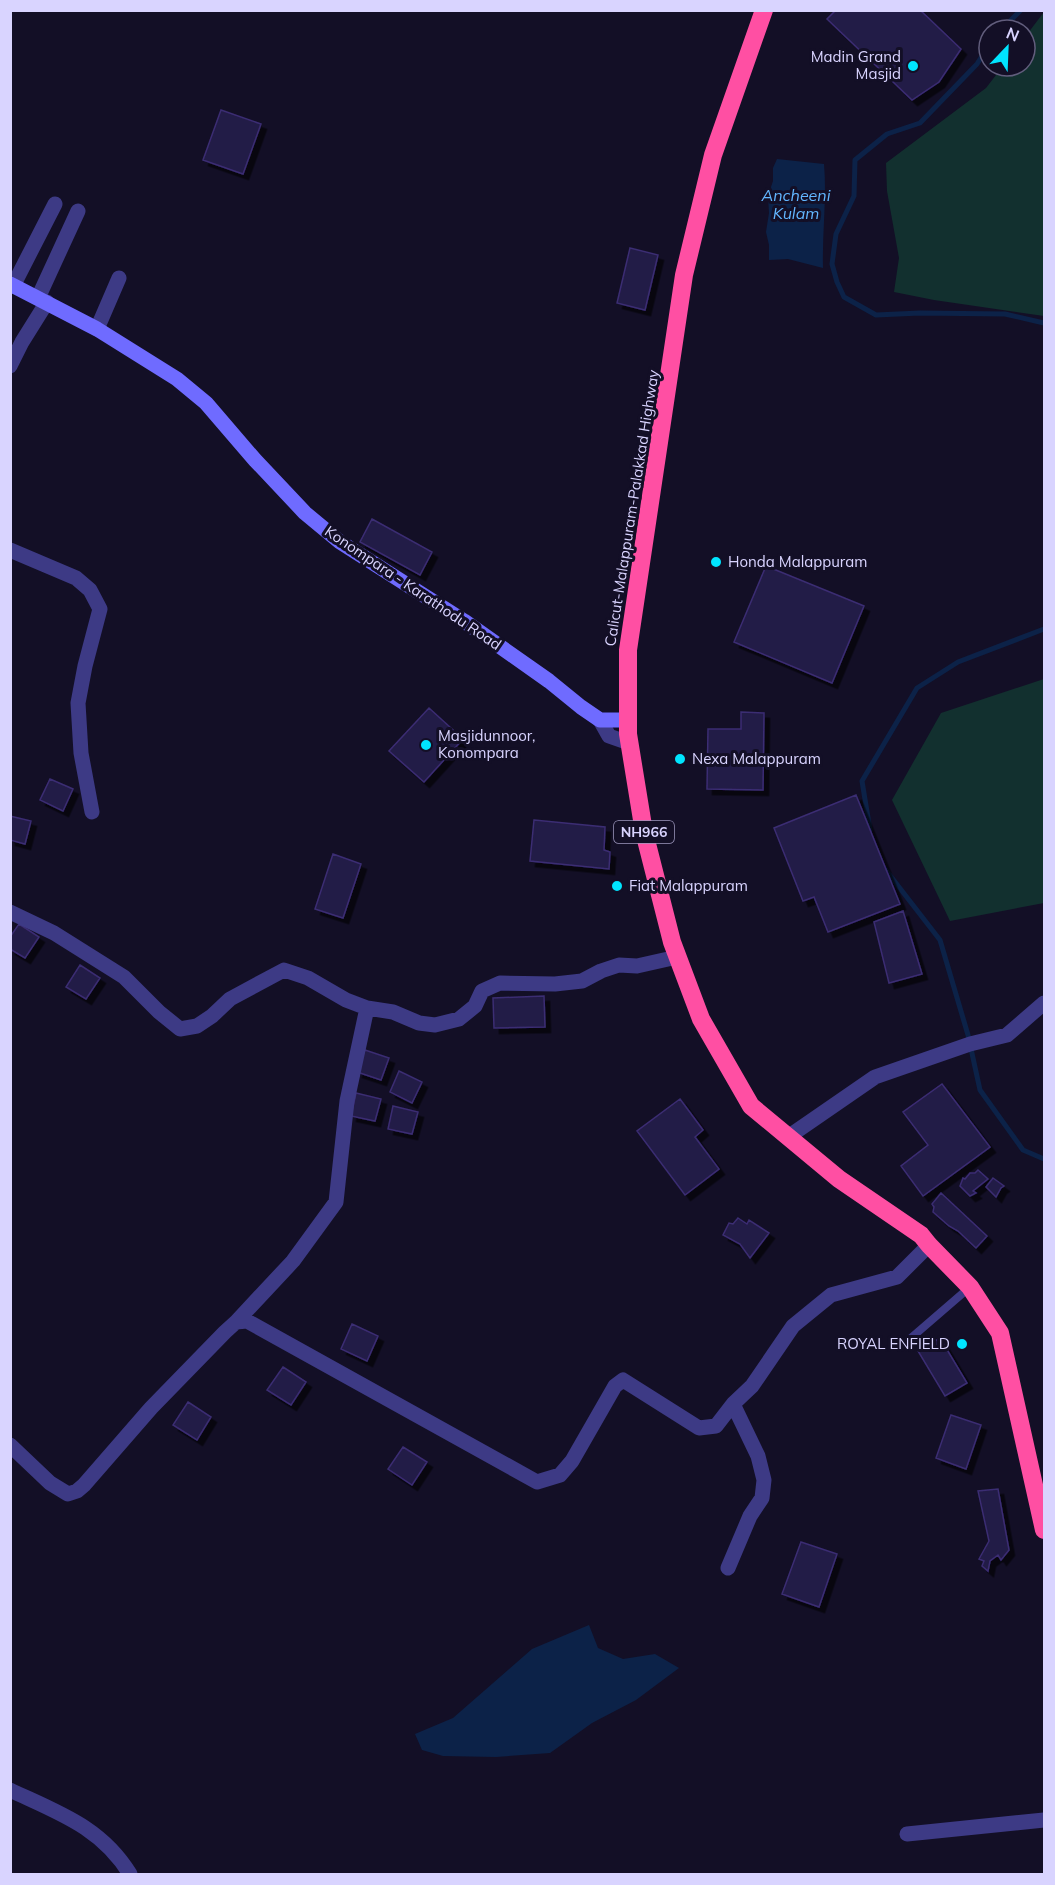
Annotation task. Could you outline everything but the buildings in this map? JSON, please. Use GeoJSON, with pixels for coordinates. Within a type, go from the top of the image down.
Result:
{"type":"FeatureCollection","features":[{"type":"Feature","properties":{"kind":"highway","name":"Calicut-Malappuram-Palakkad Highway"},"geometry":{"type":"LineString","coordinates":[[764,10],[713,155],[684,275],[659,452],[627,650],[629,743],[644,832],[672,942],[701,1019],[751,1106],[839,1179],[921,1235],[970,1287],[1000,1333],[1044,1530]]}},
{"type":"Feature","properties":{"kind":"main road","name":"Konompara - Karathodu Road"},"geometry":{"type":"LineString","coordinates":[[12,285],[97,329],[177,379],[206,403],[284,492],[340,542],[490,639],[600,720]]}},
{"type":"Feature","properties":{"kind":"main road"},"geometry":{"type":"LineString","coordinates":[[600,720],[628,720]]}},
{"type":"Feature","properties":{"kind":"street"},"geometry":{"type":"LineString","coordinates":[[12,285],[55,204]]}},
{"type":"Feature","properties":{"kind":"street"},"geometry":{"type":"LineString","coordinates":[[10,366],[43,300],[78,211]]}},
{"type":"Feature","properties":{"kind":"street"},"geometry":{"type":"LineString","coordinates":[[97,329],[119,278]]}},
{"type":"Feature","properties":{"kind":"street"},"geometry":{"type":"LineString","coordinates":[[10,550],[76,578],[90,590],[100,609],[78,703],[81,753],[92,812]]}},
{"type":"Feature","properties":{"kind":"street"},"geometry":{"type":"LineString","coordinates":[[600,720],[609,736],[629,743]]}},
{"type":"Feature","properties":{"kind":"street"},"geometry":{"type":"LineString","coordinates":[[10,912],[54,933],[116,972],[138,989],[159,1012],[180,1029],[198,1026],[230,999],[284,970],[308,978],[346,1000],[367,1008],[393,1012],[419,1023],[435,1025],[459,1019],[475,1006],[482,991],[500,983],[555,984],[582,981],[601,970],[619,965],[637,966],[678,957]]}},
{"type":"Feature","properties":{"kind":"street"},"geometry":{"type":"LineString","coordinates":[[788,1137],[875,1077],[941,1054],[1007,1035],[1044,1003]]}},
{"type":"Feature","properties":{"kind":"street"},"geometry":{"type":"LineString","coordinates":[[10,1444],[50,1483],[68,1494],[77,1491],[151,1408],[293,1261],[336,1202],[347,1101],[367,1008]]}},
{"type":"Feature","properties":{"kind":"street"},"geometry":{"type":"LineString","coordinates":[[236,1322],[247,1321],[537,1482],[560,1474],[572,1461],[615,1386],[623,1380],[699,1428],[716,1426],[733,1404],[752,1386],[793,1326],[831,1295],[897,1277],[929,1245]]}},
{"type":"Feature","properties":{"kind":"street"},"geometry":{"type":"LineString","coordinates":[[728,1568],[750,1516],[762,1498],[764,1480],[758,1456],[733,1404]]}},
{"type":"Feature","properties":{"kind":"street"},"geometry":{"type":"LineString","coordinates":[[10,1790],[62,1814],[87,1829],[108,1845],[130,1875]]}},
{"type":"Feature","properties":{"kind":"street"},"geometry":{"type":"LineString","coordinates":[[907,1834],[1044,1820]]}},
{"type":"Feature","properties":{"kind":"lane"},"geometry":{"type":"LineString","coordinates":[[904,1344],[970,1287]]}},
{"type":"Feature","properties":{"kind":"green space"},"geometry":{"type":"Polygon","coordinates":[[[1044,12],[1044,316],[894,292],[899,258],[887,191],[886,163],[986,88],[994,78],[1037,78],[1037,21],[1044,12]]]}},
{"type":"Feature","properties":{"kind":"green space"},"geometry":{"type":"Polygon","coordinates":[[[1044,679],[1044,903],[950,921],[892,800],[941,713],[1044,679]]]}},
{"type":"Feature","properties":{"kind":"water","name":"Ancheeni Kulam"},"geometry":{"type":"Polygon","coordinates":[[[777,159],[824,164],[823,268],[788,259],[769,260],[766,232],[769,213],[768,196],[777,159]]]}},
{"type":"Feature","properties":{"kind":"water"},"geometry":{"type":"Polygon","coordinates":[[[589,1625],[598,1648],[623,1659],[655,1654],[679,1668],[636,1700],[592,1723],[550,1753],[496,1757],[443,1756],[422,1750],[415,1734],[453,1718],[532,1649],[589,1625]]]}},
{"type":"Feature","properties":{"kind":"waterway"},"geometry":{"type":"LineString","coordinates":[[1013,18],[1021,10]]}},
{"type":"Feature","properties":{"kind":"waterway"},"geometry":{"type":"LineString","coordinates":[[977,64],[920,123],[887,134],[855,160],[854,196],[836,234],[832,264],[844,297],[876,315],[1005,314],[1044,323]]}},
{"type":"Feature","properties":{"kind":"waterway"},"geometry":{"type":"LineString","coordinates":[[870,830],[862,781],[917,688],[958,662],[1044,629]]}},
{"type":"Feature","properties":{"kind":"waterway"},"geometry":{"type":"LineString","coordinates":[[885,869],[940,940],[968,1035],[980,1090],[1023,1150],[1044,1159]]}},
{"type":"Feature","properties":{"kind":"place","name":"Madin Grand Masjid"},"geometry":{"type":"Point","coordinates":[913,66]}},
{"type":"Feature","properties":{"kind":"place","name":"Honda Malappuram"},"geometry":{"type":"Point","coordinates":[716,562]}},
{"type":"Feature","properties":{"kind":"place","name":"Masjidunnoor, Konompara"},"geometry":{"type":"Point","coordinates":[426,745]}},
{"type":"Feature","properties":{"kind":"place","name":"Nexa Malappuram"},"geometry":{"type":"Point","coordinates":[680,759]}},
{"type":"Feature","properties":{"kind":"place","name":"Fiat Malappuram"},"geometry":{"type":"Point","coordinates":[617,886]}},
{"type":"Feature","properties":{"kind":"place","name":"ROYAL ENFIELD"},"geometry":{"type":"Point","coordinates":[962,1344]}}]}
